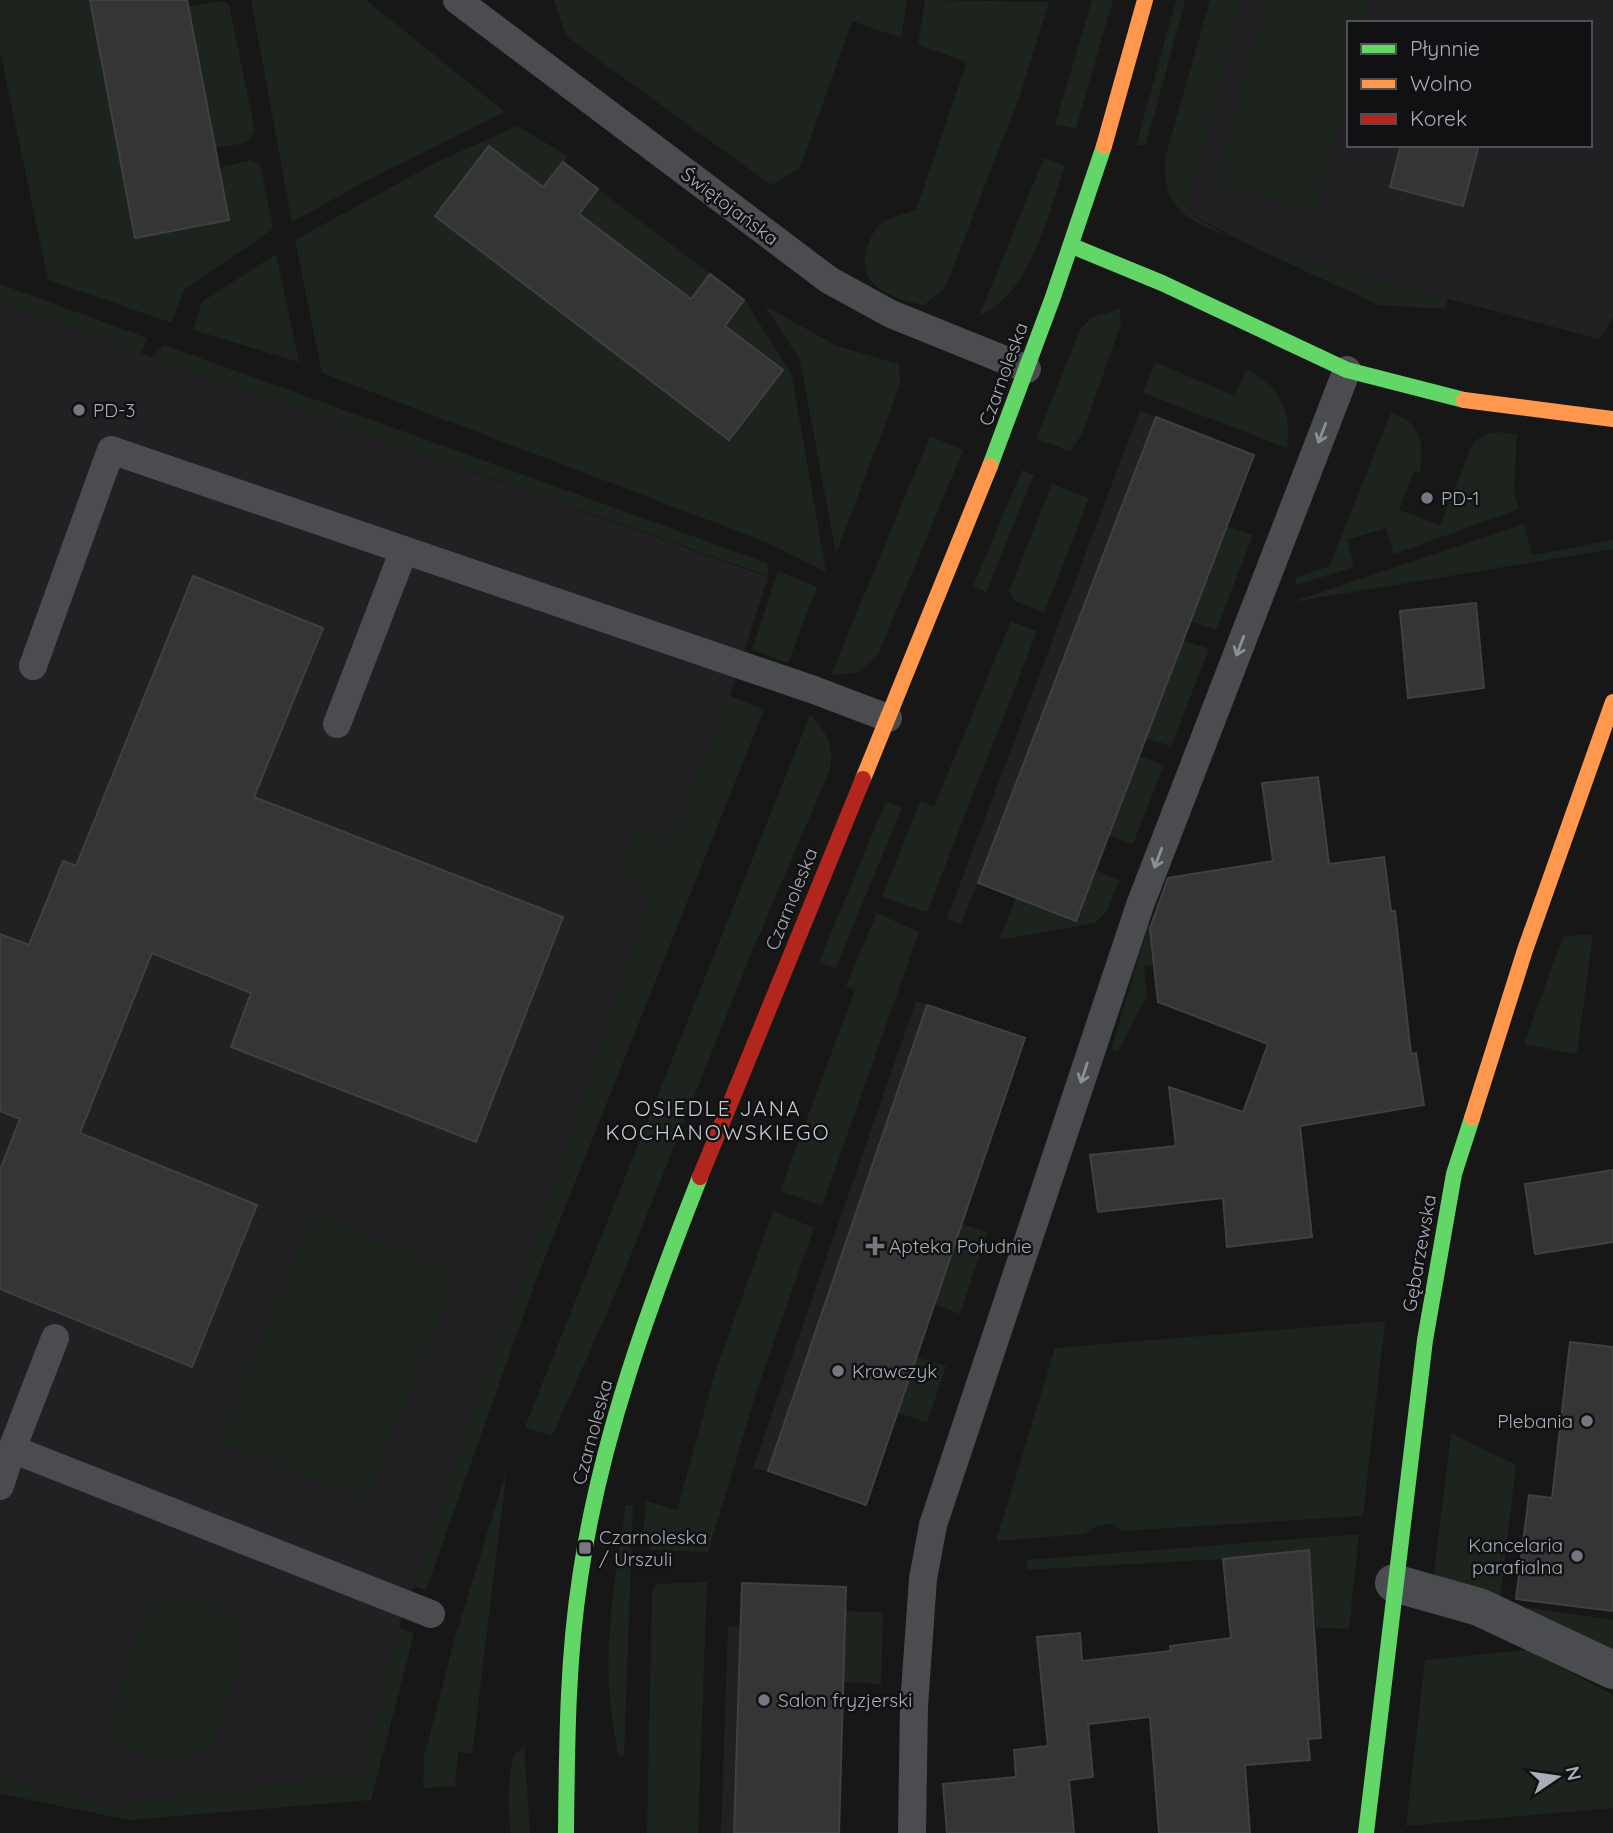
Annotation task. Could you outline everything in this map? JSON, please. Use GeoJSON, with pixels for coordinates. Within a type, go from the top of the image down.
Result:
{"type":"FeatureCollection","features":[{"type":"Feature","properties":{"kind":"street","name":"Czarnoleska"},"geometry":{"type":"LineString","coordinates":[[566,1833],[567,1717],[585,1548],[620,1402],[673,1243],[888,718],[1027,369],[1072,246],[1103,149],[1145,0]]}},
{"type":"Feature","properties":{"kind":"street"},"geometry":{"type":"LineString","coordinates":[[1072,246],[1162,283],[1347,370],[1449,397],[1613,419]]}},
{"type":"Feature","properties":{"kind":"street","name":"Gębarzewska"},"geometry":{"type":"LineString","coordinates":[[1366,1833],[1425,1340],[1454,1174],[1525,950],[1613,702]]}},
{"type":"Feature","properties":{"kind":"street"},"geometry":{"type":"LineString","coordinates":[[1394,1583],[1479,1607],[1613,1670]]}},
{"type":"Feature","properties":{"kind":"lane","name":"Świętojańska"},"geometry":{"type":"LineString","coordinates":[[457,0],[829,280],[891,314],[1027,369]]}},
{"type":"Feature","properties":{"kind":"lane"},"geometry":{"type":"LineString","coordinates":[[912,1833],[914,1706],[923,1579],[933,1525],[1140,905],[1347,370]]}},
{"type":"Feature","properties":{"kind":"lane"},"geometry":{"type":"LineString","coordinates":[[33,666],[111,450],[888,718]]}},
{"type":"Feature","properties":{"kind":"lane"},"geometry":{"type":"LineString","coordinates":[[337,724],[404,550]]}},
{"type":"Feature","properties":{"kind":"lane"},"geometry":{"type":"LineString","coordinates":[[0,1486],[55,1338]]}},
{"type":"Feature","properties":{"kind":"lane"},"geometry":{"type":"LineString","coordinates":[[12,1449],[431,1615]]}},
{"type":"Feature","properties":{"kind":"shaded area"},"geometry":{"type":"Polygon","coordinates":[[[0,0],[90,0],[135,238],[229,220],[219,168],[250,160],[260,164],[273,229],[184,290],[172,323],[48,280],[0,51],[0,0]]]}},
{"type":"Feature","properties":{"kind":"shaded area"},"geometry":{"type":"Polygon","coordinates":[[[251,0],[366,0],[505,112],[381,173],[292,222],[251,0]]]}},
{"type":"Feature","properties":{"kind":"shaded area"},"geometry":{"type":"Polygon","coordinates":[[[554,0],[907,0],[901,38],[852,21],[800,168],[771,185],[566,36],[554,0]]]}},
{"type":"Feature","properties":{"kind":"shaded area"},"geometry":{"type":"Polygon","coordinates":[[[925,0],[1049,2],[1020,95],[945,288],[924,305],[901,299],[880,289],[867,273],[865,262],[868,245],[878,226],[888,219],[916,210],[967,62],[918,45],[925,0]]]}},
{"type":"Feature","properties":{"kind":"shaded area"},"geometry":{"type":"Polygon","coordinates":[[[1092,0],[1113,0],[1076,129],[1055,124],[1092,0]]]}},
{"type":"Feature","properties":{"kind":"shaded area"},"geometry":{"type":"Polygon","coordinates":[[[1176,0],[1185,0],[1183,9],[1146,144],[1136,146],[1176,0]]]}},
{"type":"Feature","properties":{"kind":"shaded area"},"geometry":{"type":"Polygon","coordinates":[[[1210,0],[1241,0],[1188,203],[1190,214],[1230,237],[1201,225],[1180,210],[1173,201],[1165,175],[1165,158],[1210,0]]]}},
{"type":"Feature","properties":{"kind":"shaded area"},"geometry":{"type":"Polygon","coordinates":[[[1241,0],[1613,0],[1613,318],[1599,339],[1253,247],[1190,214],[1188,202],[1241,0]]]}},
{"type":"Feature","properties":{"kind":"shaded area"},"geometry":{"type":"Polygon","coordinates":[[[1264,0],[1371,0],[1366,21],[1347,21],[1347,92],[1315,212],[1216,186],[1264,0]]]}},
{"type":"Feature","properties":{"kind":"shaded area"},"geometry":{"type":"Polygon","coordinates":[[[221,1],[229,4],[255,132],[245,143],[215,148],[188,7],[221,1]]]}},
{"type":"Feature","properties":{"kind":"shaded area"},"geometry":{"type":"Polygon","coordinates":[[[517,126],[568,156],[543,187],[489,146],[435,217],[729,440],[783,370],[725,326],[745,300],[792,376],[826,572],[766,542],[322,373],[295,240],[439,161],[517,126]]]}},
{"type":"Feature","properties":{"kind":"shaded area"},"geometry":{"type":"Polygon","coordinates":[[[1044,158],[1065,165],[1035,251],[1012,290],[997,305],[979,316],[1044,158]]]}},
{"type":"Feature","properties":{"kind":"shaded area"},"geometry":{"type":"Polygon","coordinates":[[[598,189],[710,274],[691,299],[579,214],[598,189]]]}},
{"type":"Feature","properties":{"kind":"shaded area"},"geometry":{"type":"Polygon","coordinates":[[[1253,247],[1448,298],[1445,309],[1379,305],[1253,247]]]}},
{"type":"Feature","properties":{"kind":"shaded area"},"geometry":{"type":"Polygon","coordinates":[[[276,254],[299,362],[193,330],[202,302],[276,254]]]}},
{"type":"Feature","properties":{"kind":"shaded area"},"geometry":{"type":"Polygon","coordinates":[[[0,284],[147,338],[141,354],[0,304],[0,284]]]}},
{"type":"Feature","properties":{"kind":"shaded area"},"geometry":{"type":"Polygon","coordinates":[[[0,304],[768,577],[730,696],[671,840],[637,827],[617,878],[651,892],[527,1263],[399,1627],[361,1774],[108,1805],[0,1776],[0,304]]]}},
{"type":"Feature","properties":{"kind":"shaded area"},"geometry":{"type":"Polygon","coordinates":[[[765,306],[837,346],[899,364],[900,385],[836,554],[800,360],[765,306]]]}},
{"type":"Feature","properties":{"kind":"shaded area"},"geometry":{"type":"Polygon","coordinates":[[[1120,309],[1121,324],[1082,434],[1070,451],[1036,439],[1081,328],[1093,317],[1120,309]]]}},
{"type":"Feature","properties":{"kind":"shaded area"},"geometry":{"type":"Polygon","coordinates":[[[164,345],[767,563],[768,576],[151,358],[164,345]]]}},
{"type":"Feature","properties":{"kind":"shaded area"},"geometry":{"type":"Polygon","coordinates":[[[1155,362],[1235,396],[1246,369],[1257,376],[1267,383],[1281,401],[1288,423],[1287,448],[1143,393],[1155,362]]]}},
{"type":"Feature","properties":{"kind":"shaded area"},"geometry":{"type":"Polygon","coordinates":[[[1140,410],[1156,417],[961,925],[947,918],[1140,410]]]}},
{"type":"Feature","properties":{"kind":"shaded area"},"geometry":{"type":"Polygon","coordinates":[[[1391,413],[1415,428],[1422,453],[1420,473],[1414,471],[1399,510],[1440,525],[1471,447],[1486,434],[1497,432],[1517,435],[1514,491],[1519,509],[1394,554],[1386,528],[1347,540],[1354,567],[1297,585],[1295,578],[1329,566],[1391,413]]]}},
{"type":"Feature","properties":{"kind":"shaded area"},"geometry":{"type":"Polygon","coordinates":[[[930,436],[963,450],[878,655],[857,673],[831,675],[930,436]]]}},
{"type":"Feature","properties":{"kind":"shaded area"},"geometry":{"type":"Polygon","coordinates":[[[1022,470],[1034,475],[986,592],[973,586],[1022,470]]]}},
{"type":"Feature","properties":{"kind":"shaded area"},"geometry":{"type":"Polygon","coordinates":[[[1052,484],[1089,498],[1044,612],[1014,601],[1009,591],[1052,484]]]}},
{"type":"Feature","properties":{"kind":"shaded area"},"geometry":{"type":"Polygon","coordinates":[[[1524,524],[1532,555],[1613,540],[1613,549],[1292,602],[1524,524]]]}},
{"type":"Feature","properties":{"kind":"shaded area"},"geometry":{"type":"Polygon","coordinates":[[[1226,526],[1253,535],[1216,630],[1191,621],[1226,526]]]}},
{"type":"Feature","properties":{"kind":"shaded area"},"geometry":{"type":"Polygon","coordinates":[[[778,571],[817,587],[788,663],[752,650],[778,571]]]}},
{"type":"Feature","properties":{"kind":"shaded area"},"geometry":{"type":"Polygon","coordinates":[[[1011,621],[1037,631],[927,912],[882,897],[920,801],[934,807],[1011,621]]]}},
{"type":"Feature","properties":{"kind":"shaded area"},"geometry":{"type":"Polygon","coordinates":[[[1182,640],[1209,649],[1171,746],[1146,738],[1182,640]]]}},
{"type":"Feature","properties":{"kind":"shaded area"},"geometry":{"type":"Polygon","coordinates":[[[730,696],[764,710],[536,1280],[426,1590],[412,1586],[527,1263],[651,892],[617,878],[637,827],[671,839],[730,696]]]}},
{"type":"Feature","properties":{"kind":"shaded area"},"geometry":{"type":"Polygon","coordinates":[[[810,715],[821,727],[828,741],[831,756],[829,772],[753,949],[614,1297],[552,1436],[525,1427],[810,715]]]}},
{"type":"Feature","properties":{"kind":"shaded area"},"geometry":{"type":"Polygon","coordinates":[[[1139,756],[1164,765],[1133,844],[1109,836],[1139,756]]]}},
{"type":"Feature","properties":{"kind":"shaded area"},"geometry":{"type":"Polygon","coordinates":[[[886,801],[902,807],[836,968],[819,962],[886,801]]]}},
{"type":"Feature","properties":{"kind":"shaded area"},"geometry":{"type":"Polygon","coordinates":[[[1095,870],[1119,880],[1107,911],[1095,923],[999,940],[1016,898],[1076,920],[1095,870]]]}},
{"type":"Feature","properties":{"kind":"shaded area"},"geometry":{"type":"Polygon","coordinates":[[[877,913],[919,932],[822,1206],[780,1191],[855,990],[846,986],[877,913]]]}},
{"type":"Feature","properties":{"kind":"shaded area"},"geometry":{"type":"Polygon","coordinates":[[[1149,923],[1154,964],[1144,966],[1147,996],[1118,1051],[1111,1050],[1149,923]]]}},
{"type":"Feature","properties":{"kind":"shaded area"},"geometry":{"type":"Polygon","coordinates":[[[1593,934],[1577,1054],[1524,1044],[1563,937],[1593,934]]]}},
{"type":"Feature","properties":{"kind":"shaded area"},"geometry":{"type":"Polygon","coordinates":[[[916,1001],[927,1005],[768,1471],[753,1468],[916,1001]]]}},
{"type":"Feature","properties":{"kind":"shaded area"},"geometry":{"type":"Polygon","coordinates":[[[773,1211],[814,1228],[758,1387],[708,1552],[650,1550],[643,1535],[646,1501],[677,1510],[715,1373],[773,1211]]]}},
{"type":"Feature","properties":{"kind":"shaded area"},"geometry":{"type":"Polygon","coordinates":[[[313,1213],[458,1272],[365,1501],[219,1441],[313,1213]]]}},
{"type":"Feature","properties":{"kind":"shaded area"},"geometry":{"type":"Polygon","coordinates":[[[962,1224],[987,1232],[960,1314],[935,1304],[962,1224]]]}},
{"type":"Feature","properties":{"kind":"shaded area"},"geometry":{"type":"Polygon","coordinates":[[[1385,1321],[1363,1516],[1121,1531],[1113,1524],[1096,1526],[1085,1534],[996,1541],[1055,1348],[1385,1321]]]}},
{"type":"Feature","properties":{"kind":"shaded area"},"geometry":{"type":"Polygon","coordinates":[[[916,1357],[946,1366],[927,1423],[897,1412],[916,1357]]]}},
{"type":"Feature","properties":{"kind":"shaded area"},"geometry":{"type":"Polygon","coordinates":[[[1451,1433],[1516,1465],[1500,1599],[1433,1580],[1451,1433]]]}},
{"type":"Feature","properties":{"kind":"shaded area"},"geometry":{"type":"Polygon","coordinates":[[[507,1469],[472,1754],[458,1752],[455,1786],[423,1788],[424,1757],[455,1638],[507,1469]]]}},
{"type":"Feature","properties":{"kind":"shaded area"},"geometry":{"type":"Polygon","coordinates":[[[626,1505],[633,1506],[624,1755],[619,1756],[609,1692],[609,1661],[613,1600],[626,1505]]]}},
{"type":"Feature","properties":{"kind":"shaded area"},"geometry":{"type":"Polygon","coordinates":[[[1359,1534],[1349,1629],[1316,1628],[1308,1550],[1223,1559],[1026,1570],[1027,1560],[1359,1534]]]}},
{"type":"Feature","properties":{"kind":"shaded area"},"geometry":{"type":"Polygon","coordinates":[[[707,1582],[698,1833],[647,1833],[652,1594],[656,1584],[707,1582]]]}},
{"type":"Feature","properties":{"kind":"shaded area"},"geometry":{"type":"Polygon","coordinates":[[[166,1593],[204,1598],[239,1617],[246,1645],[212,1744],[176,1758],[145,1755],[118,1747],[110,1724],[146,1608],[166,1593]]]}},
{"type":"Feature","properties":{"kind":"shaded area"},"geometry":{"type":"Polygon","coordinates":[[[1524,1607],[1613,1620],[1613,1653],[1524,1607]]]}},
{"type":"Feature","properties":{"kind":"shaded area"},"geometry":{"type":"Polygon","coordinates":[[[846,1611],[883,1612],[881,1684],[844,1682],[846,1611]]]}},
{"type":"Feature","properties":{"kind":"shaded area"},"geometry":{"type":"Polygon","coordinates":[[[728,1626],[740,1627],[734,1833],[721,1833],[728,1626]]]}},
{"type":"Feature","properties":{"kind":"shaded area"},"geometry":{"type":"Polygon","coordinates":[[[399,1627],[414,1634],[371,1800],[128,1820],[0,1794],[0,1776],[108,1805],[361,1774],[399,1627]]]}},
{"type":"Feature","properties":{"kind":"shaded area"},"geometry":{"type":"Polygon","coordinates":[[[1527,1650],[1613,1695],[1613,1808],[1406,1826],[1425,1660],[1527,1650]]]}},
{"type":"Feature","properties":{"kind":"shaded area"},"geometry":{"type":"Polygon","coordinates":[[[524,1747],[530,1833],[511,1833],[511,1766],[513,1756],[524,1747]]]}},
{"type":"Feature","properties":{"kind":"building"},"geometry":{"type":"Polygon","coordinates":[[[90,0],[187,0],[229,220],[135,238],[90,0]]]}},
{"type":"Feature","properties":{"kind":"building"},"geometry":{"type":"Polygon","coordinates":[[[489,146],[543,187],[563,162],[598,189],[579,214],[691,299],[710,274],[744,300],[725,326],[783,370],[729,440],[435,216],[489,146]]]}},
{"type":"Feature","properties":{"kind":"building"},"geometry":{"type":"Polygon","coordinates":[[[1400,147],[1478,147],[1463,206],[1390,187],[1400,147]]]}},
{"type":"Feature","properties":{"kind":"building"},"geometry":{"type":"Polygon","coordinates":[[[1156,417],[1254,455],[1076,921],[978,883],[1156,417]]]}},
{"type":"Feature","properties":{"kind":"building"},"geometry":{"type":"Polygon","coordinates":[[[193,576],[323,628],[254,797],[563,917],[476,1142],[231,1047],[251,993],[152,953],[80,1133],[257,1205],[192,1367],[0,1289],[0,1170],[20,1119],[0,1111],[0,934],[29,945],[63,861],[76,866],[193,576]]]}},
{"type":"Feature","properties":{"kind":"building"},"geometry":{"type":"Polygon","coordinates":[[[1476,603],[1484,688],[1408,698],[1400,611],[1476,603]]]}},
{"type":"Feature","properties":{"kind":"building"},"geometry":{"type":"Polygon","coordinates":[[[1318,777],[1329,864],[1384,857],[1391,911],[1395,911],[1411,1054],[1416,1053],[1424,1105],[1300,1126],[1312,1237],[1227,1247],[1223,1198],[1098,1212],[1090,1155],[1176,1146],[1169,1087],[1243,1112],[1268,1044],[1158,1002],[1150,928],[1168,878],[1273,861],[1262,783],[1318,777]]]}},
{"type":"Feature","properties":{"kind":"building"},"geometry":{"type":"Polygon","coordinates":[[[927,1005],[1025,1038],[866,1505],[768,1471],[927,1005]]]}},
{"type":"Feature","properties":{"kind":"building"},"geometry":{"type":"Polygon","coordinates":[[[1613,1170],[1613,1242],[1535,1254],[1525,1184],[1613,1170]]]}},
{"type":"Feature","properties":{"kind":"building","name":"Plebania"},"geometry":{"type":"Polygon","coordinates":[[[1570,1342],[1613,1347],[1613,1611],[1516,1599],[1529,1495],[1552,1498],[1570,1342]]]}},
{"type":"Feature","properties":{"kind":"building"},"geometry":{"type":"Polygon","coordinates":[[[1309,1550],[1321,1738],[1308,1739],[1310,1760],[1245,1765],[1250,1833],[1159,1833],[1150,1717],[1088,1724],[1093,1777],[1069,1780],[1074,1833],[947,1833],[943,1784],[1016,1777],[1014,1750],[1048,1746],[1037,1637],[1080,1633],[1082,1661],[1171,1651],[1170,1646],[1231,1638],[1223,1559],[1309,1550]]]}},
{"type":"Feature","properties":{"kind":"building"},"geometry":{"type":"Polygon","coordinates":[[[742,1583],[846,1587],[839,1833],[734,1833],[742,1583]]]}},
{"type":"Feature","properties":{"kind":"traffic: fast"},"geometry":{"type":"LineString","coordinates":[[990,466],[1053,297],[1104,146]]}},
{"type":"Feature","properties":{"kind":"traffic: fast"},"geometry":{"type":"LineString","coordinates":[[1072,246],[1162,283],[1347,370],[1464,400]]}},
{"type":"Feature","properties":{"kind":"traffic: fast"},"geometry":{"type":"LineString","coordinates":[[1366,1833],[1425,1340],[1454,1174],[1472,1118]]}},
{"type":"Feature","properties":{"kind":"traffic: fast"},"geometry":{"type":"LineString","coordinates":[[566,1833],[572,1642],[589,1526],[613,1424],[628,1374],[700,1177]]}},
{"type":"Feature","properties":{"kind":"traffic: slow"},"geometry":{"type":"LineString","coordinates":[[1104,146],[1145,0]]}},
{"type":"Feature","properties":{"kind":"traffic: slow"},"geometry":{"type":"LineString","coordinates":[[1464,400],[1613,419]]}},
{"type":"Feature","properties":{"kind":"traffic: slow"},"geometry":{"type":"LineString","coordinates":[[863,779],[990,466]]}},
{"type":"Feature","properties":{"kind":"traffic: slow"},"geometry":{"type":"LineString","coordinates":[[1472,1118],[1525,950],[1613,702]]}},
{"type":"Feature","properties":{"kind":"traffic: jam"},"geometry":{"type":"LineString","coordinates":[[700,1177],[863,779]]}},
{"type":"Feature","properties":{"kind":"place","name":"PD-3"},"geometry":{"type":"Point","coordinates":[79,410]}},
{"type":"Feature","properties":{"kind":"place","name":"PD-1"},"geometry":{"type":"Point","coordinates":[1427,498]}},
{"type":"Feature","properties":{"kind":"place","name":"Apteka Południe"},"geometry":{"type":"Point","coordinates":[875,1246]}},
{"type":"Feature","properties":{"kind":"place","name":"Krawczyk"},"geometry":{"type":"Point","coordinates":[838,1371]}},
{"type":"Feature","properties":{"kind":"place","name":"Plebania"},"geometry":{"type":"Point","coordinates":[1587,1421]}},
{"type":"Feature","properties":{"kind":"place","name":"Czarnoleska / Urszuli"},"geometry":{"type":"Point","coordinates":[585,1548]}},
{"type":"Feature","properties":{"kind":"place","name":"Kancelaria parafialna"},"geometry":{"type":"Point","coordinates":[1577,1556]}},
{"type":"Feature","properties":{"kind":"place","name":"Salon fryzjerski"},"geometry":{"type":"Point","coordinates":[764,1700]}},
{"type":"Feature","properties":{"kind":"district","name":"OSIEDLE JANA KOCHANOWSKIEGO"},"geometry":{"type":"Point","coordinates":[718,1121]}}]}
